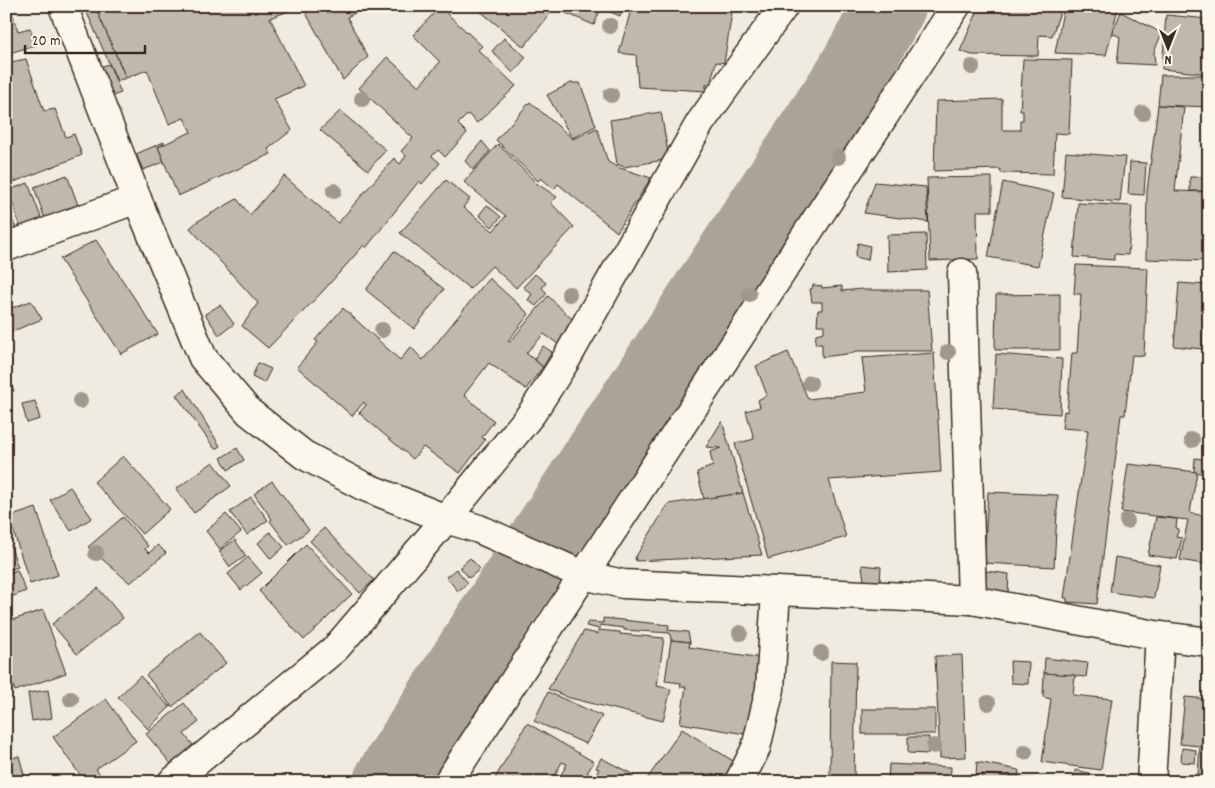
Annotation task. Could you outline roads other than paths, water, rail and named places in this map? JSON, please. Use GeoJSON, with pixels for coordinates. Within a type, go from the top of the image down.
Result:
{"type":"FeatureCollection","features":[{"type":"Feature","properties":{"kind":"street"},"geometry":{"type":"LineString","coordinates":[[63,6],[137,200],[203,358],[249,412],[304,455],[363,486],[446,519],[479,529],[583,574],[623,584],[972,600],[1160,636],[1209,642]]}},
{"type":"Feature","properties":{"kind":"street"},"geometry":{"type":"LineString","coordinates":[[448,782],[956,6]]}},
{"type":"Feature","properties":{"kind":"street"},"geometry":{"type":"LineString","coordinates":[[172,782],[204,770],[336,648],[446,519],[532,412],[564,363],[700,123],[777,9]]}},
{"type":"Feature","properties":{"kind":"street"},"geometry":{"type":"LineString","coordinates":[[6,247],[137,200]]}},
{"type":"Feature","properties":{"kind":"street"},"geometry":{"type":"LineString","coordinates":[[962,273],[972,600]]}},
{"type":"Feature","properties":{"kind":"street"},"geometry":{"type":"LineString","coordinates":[[739,782],[756,748],[770,689],[776,591]]}},
{"type":"Feature","properties":{"kind":"street"},"geometry":{"type":"LineString","coordinates":[[1151,782],[1160,636]]}},
{"type":"Feature","properties":{"kind":"waterway"},"geometry":{"type":"LineString","coordinates":[[389,782],[507,597],[850,77],[890,6]]}}]}
